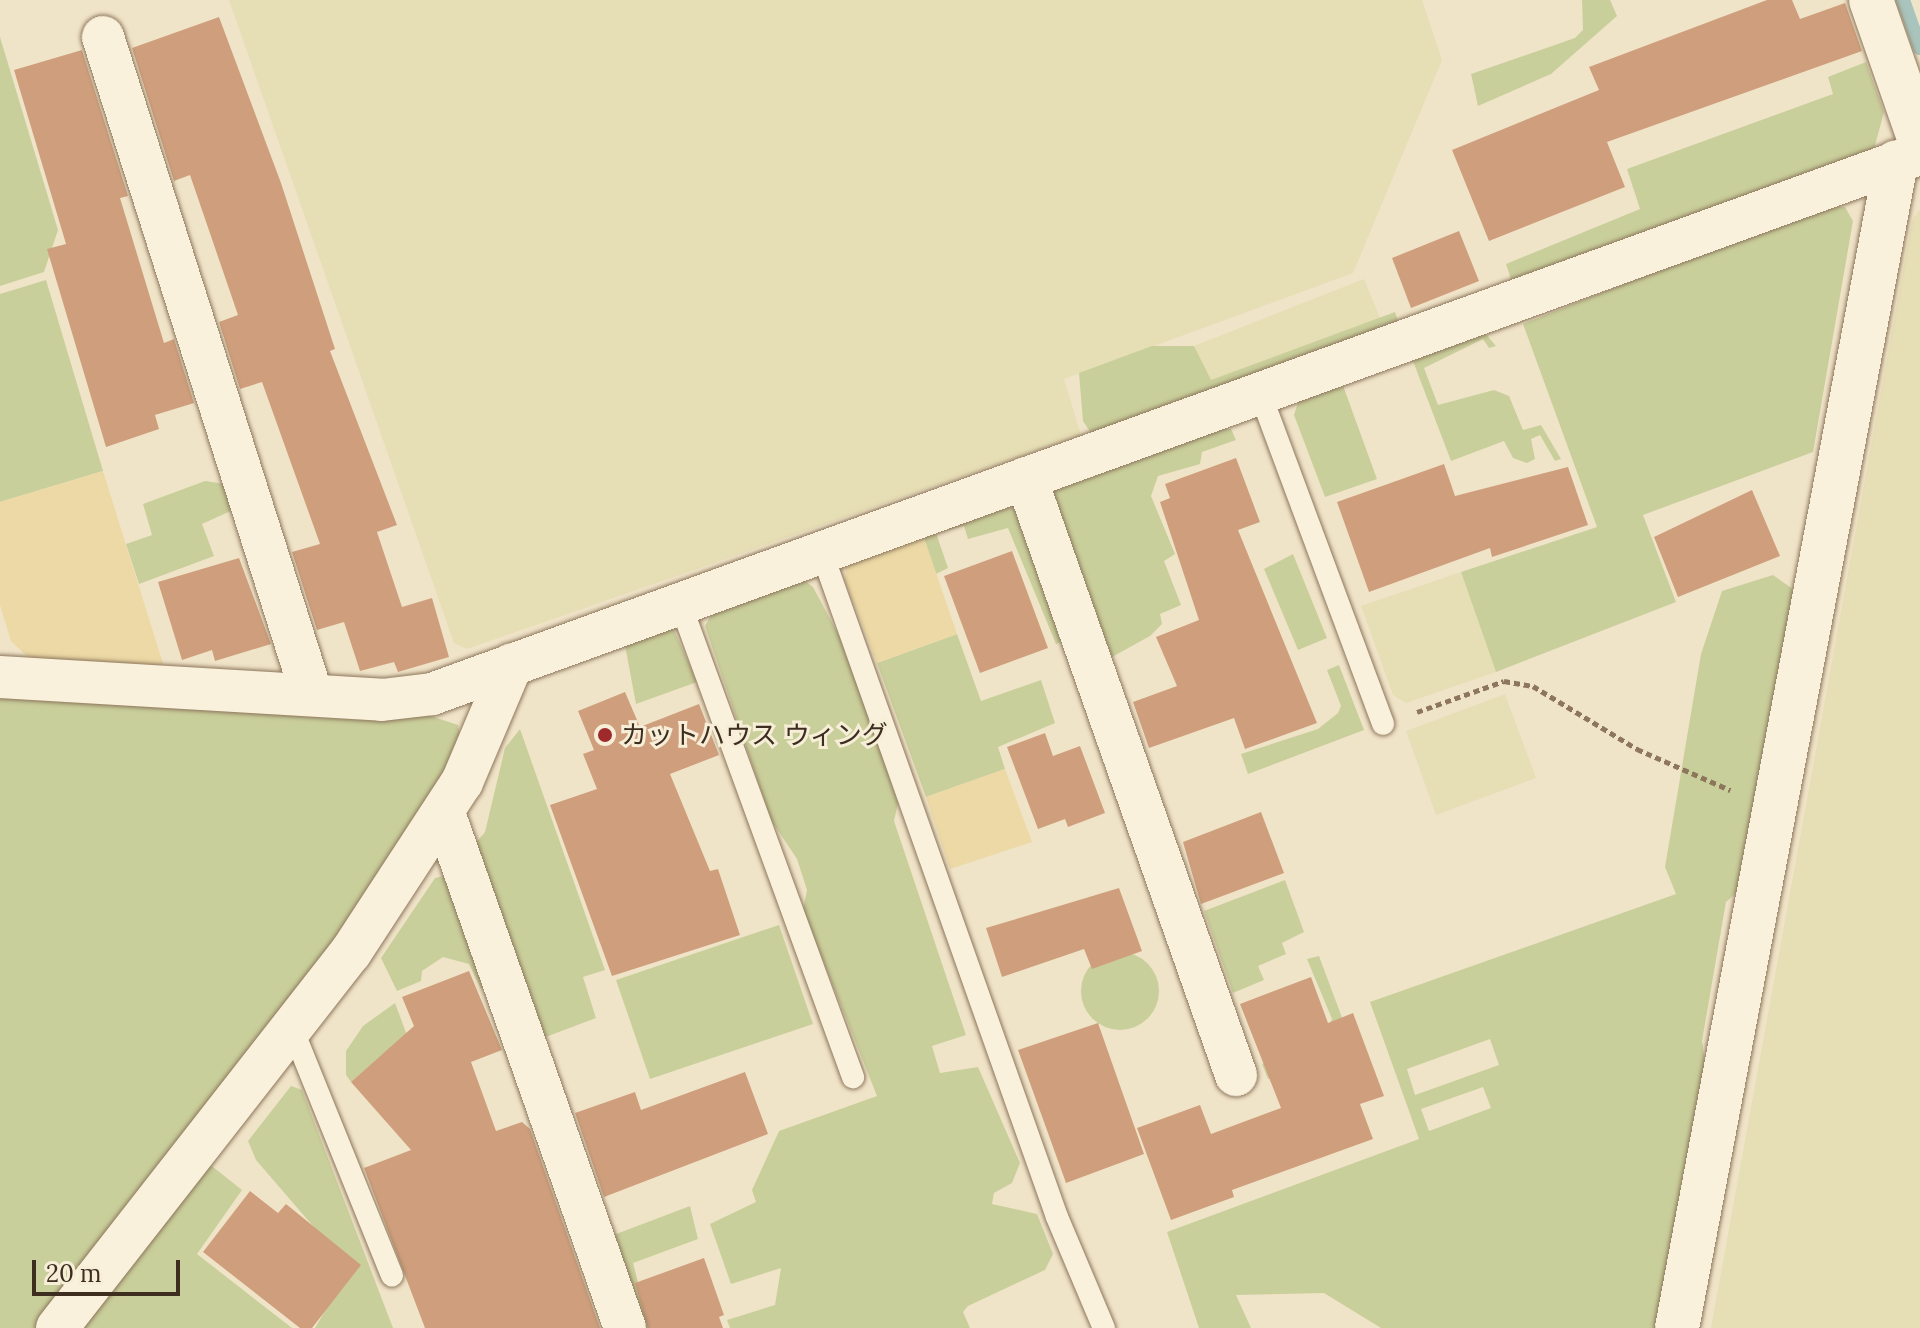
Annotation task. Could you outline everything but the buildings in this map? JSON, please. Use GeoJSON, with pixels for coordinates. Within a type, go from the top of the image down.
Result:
{"type":"FeatureCollection","features":[{"type":"Feature","properties":{"kind":"street"},"geometry":{"type":"LineString","coordinates":[[1677,1328],[1774,801],[1912,152],[1871,0]]}},
{"type":"Feature","properties":{"kind":"street"},"geometry":{"type":"LineString","coordinates":[[103,37],[312,695]]}},
{"type":"Feature","properties":{"kind":"street"},"geometry":{"type":"LineString","coordinates":[[2,671],[382,700],[432,694],[1912,152]]}},
{"type":"Feature","properties":{"kind":"street"},"geometry":{"type":"LineString","coordinates":[[1026,478],[1236,1075]]}},
{"type":"Feature","properties":{"kind":"street"},"geometry":{"type":"LineString","coordinates":[[57,1328],[292,1028],[444,813],[512,664]]}},
{"type":"Feature","properties":{"kind":"street"},"geometry":{"type":"LineString","coordinates":[[444,813],[625,1328]]}},
{"type":"Feature","properties":{"kind":"lane"},"geometry":{"type":"LineString","coordinates":[[1260,393],[1383,724]]}},
{"type":"Feature","properties":{"kind":"lane"},"geometry":{"type":"LineString","coordinates":[[822,553],[1057,1217],[1104,1328]]}},
{"type":"Feature","properties":{"kind":"lane"},"geometry":{"type":"LineString","coordinates":[[680,603],[853,1077]]}},
{"type":"Feature","properties":{"kind":"lane"},"geometry":{"type":"LineString","coordinates":[[292,1028],[392,1276]]}},
{"type":"Feature","properties":{"kind":"path"},"geometry":{"type":"LineString","coordinates":[[1383,724],[1504,681],[1533,686],[1637,749],[1732,791],[1774,801]]}},
{"type":"Feature","properties":{"kind":"shaded area"},"geometry":{"type":"Polygon","coordinates":[[[229,0],[1422,0],[1442,60],[1353,273],[1064,379],[1081,435],[467,649],[454,643],[229,0]]]}},
{"type":"Feature","properties":{"kind":"shaded area"},"geometry":{"type":"Polygon","coordinates":[[[1920,209],[1920,1328],[1711,1328],[1912,221],[1920,209]]]}},
{"type":"Feature","properties":{"kind":"shaded area"},"geometry":{"type":"Polygon","coordinates":[[[1364,279],[1380,318],[1210,381],[1194,346],[1364,279]]]}},
{"type":"Feature","properties":{"kind":"shaded area"},"geometry":{"type":"Polygon","coordinates":[[[1461,572],[1496,672],[1406,703],[1393,695],[1361,606],[1461,572]]]}},
{"type":"Feature","properties":{"kind":"shaded area"},"geometry":{"type":"Polygon","coordinates":[[[1505,694],[1536,778],[1436,815],[1406,731],[1505,694]]]}},
{"type":"Feature","properties":{"kind":"green space"},"geometry":{"type":"Polygon","coordinates":[[[1582,0],[1610,0],[1617,16],[1551,74],[1478,106],[1471,74],[1575,38],[1583,30],[1582,0]]]}},
{"type":"Feature","properties":{"kind":"green space"},"geometry":{"type":"Polygon","coordinates":[[[0,37],[58,230],[44,272],[0,286],[0,37]]]}},
{"type":"Feature","properties":{"kind":"green space"},"geometry":{"type":"Polygon","coordinates":[[[1866,62],[1884,112],[1874,149],[1513,285],[1506,264],[1640,209],[1627,169],[1833,94],[1828,77],[1866,62]]]}},
{"type":"Feature","properties":{"kind":"green space"},"geometry":{"type":"Polygon","coordinates":[[[1823,206],[1845,207],[1853,221],[1813,452],[1643,515],[1676,602],[1496,672],[1461,572],[1597,527],[1523,324],[1823,206]]]}},
{"type":"Feature","properties":{"kind":"green space"},"geometry":{"type":"Polygon","coordinates":[[[46,280],[103,471],[0,502],[0,294],[46,280]]]}},
{"type":"Feature","properties":{"kind":"green space"},"geometry":{"type":"Polygon","coordinates":[[[1395,312],[1398,321],[1091,433],[1083,421],[1079,373],[1152,346],[1194,346],[1211,380],[1395,312]]]}},
{"type":"Feature","properties":{"kind":"green space"},"geometry":{"type":"Polygon","coordinates":[[[1485,333],[1496,346],[1489,348],[1483,339],[1424,368],[1438,405],[1494,390],[1509,396],[1523,430],[1541,425],[1561,459],[1555,461],[1540,435],[1531,439],[1535,459],[1527,463],[1513,458],[1504,441],[1451,461],[1413,361],[1485,333]]]}},
{"type":"Feature","properties":{"kind":"green space"},"geometry":{"type":"Polygon","coordinates":[[[1341,380],[1377,479],[1325,497],[1294,415],[1300,396],[1341,380]]]}},
{"type":"Feature","properties":{"kind":"green space"},"geometry":{"type":"Polygon","coordinates":[[[1231,429],[1236,440],[1202,452],[1200,464],[1158,476],[1151,496],[1175,554],[1164,561],[1181,605],[1160,614],[1162,624],[1150,636],[1112,657],[1051,502],[1057,484],[1209,430],[1231,429]]]}},
{"type":"Feature","properties":{"kind":"green space"},"geometry":{"type":"Polygon","coordinates":[[[205,481],[225,484],[233,510],[202,524],[214,556],[139,584],[126,544],[152,535],[143,504],[205,481]]]}},
{"type":"Feature","properties":{"kind":"green space"},"geometry":{"type":"Polygon","coordinates":[[[1000,503],[1018,511],[1067,640],[1056,644],[1008,528],[968,539],[964,526],[936,533],[948,568],[936,574],[922,532],[1000,503]]]}},
{"type":"Feature","properties":{"kind":"green space"},"geometry":{"type":"Polygon","coordinates":[[[1293,554],[1327,638],[1298,650],[1264,569],[1293,554]]]}},
{"type":"Feature","properties":{"kind":"green space"},"geometry":{"type":"Polygon","coordinates":[[[1773,575],[1801,595],[1744,886],[1726,902],[1702,1041],[1707,1076],[1658,1328],[1381,1328],[1324,1293],[1236,1295],[1251,1328],[1199,1328],[1167,1232],[1419,1139],[1370,1002],[1676,894],[1665,867],[1701,654],[1722,591],[1773,575]],[[1490,1039],[1407,1069],[1415,1095],[1499,1065],[1490,1039]],[[1483,1087],[1421,1109],[1429,1131],[1491,1108],[1483,1087]]]}},
{"type":"Feature","properties":{"kind":"green space"},"geometry":{"type":"Polygon","coordinates":[[[801,578],[813,587],[846,649],[898,803],[894,821],[966,1035],[932,1046],[940,1073],[978,1067],[1020,1163],[1012,1183],[994,1193],[992,1204],[1037,1214],[1053,1254],[1045,1270],[968,1306],[963,1312],[970,1328],[730,1328],[727,1320],[775,1305],[781,1268],[731,1284],[710,1224],[756,1202],[752,1190],[779,1131],[877,1096],[803,910],[807,890],[797,859],[771,820],[705,626],[716,606],[801,578]]]}},
{"type":"Feature","properties":{"kind":"green space"},"geometry":{"type":"Polygon","coordinates":[[[670,621],[697,682],[636,704],[624,640],[670,621]]]}},
{"type":"Feature","properties":{"kind":"green space"},"geometry":{"type":"Polygon","coordinates":[[[957,634],[981,701],[1041,680],[1055,723],[998,747],[1005,769],[926,797],[877,663],[957,634]]]}},
{"type":"Feature","properties":{"kind":"green space"},"geometry":{"type":"Polygon","coordinates":[[[1339,665],[1364,730],[1248,774],[1241,754],[1318,729],[1338,713],[1341,706],[1327,670],[1339,665]]]}},
{"type":"Feature","properties":{"kind":"green space"},"geometry":{"type":"Polygon","coordinates":[[[0,689],[419,712],[458,725],[463,748],[435,806],[184,1144],[242,1190],[197,1254],[292,1328],[0,1328],[0,689]]]}},
{"type":"Feature","properties":{"kind":"green space"},"geometry":{"type":"Polygon","coordinates":[[[520,729],[605,970],[583,977],[596,1018],[543,1038],[471,849],[485,832],[505,748],[520,729]]]}},
{"type":"Feature","properties":{"kind":"green space"},"geometry":{"type":"Polygon","coordinates":[[[444,876],[487,986],[481,989],[469,964],[443,957],[422,971],[421,981],[397,991],[381,958],[435,878],[444,876]]]}},
{"type":"Feature","properties":{"kind":"green space"},"geometry":{"type":"Polygon","coordinates":[[[1285,880],[1304,932],[1282,943],[1286,954],[1258,966],[1264,980],[1233,993],[1204,911],[1285,880]]]}},
{"type":"Feature","properties":{"kind":"green space"},"geometry":{"type":"Polygon","coordinates":[[[779,925],[813,1024],[650,1079],[616,980],[779,925]]]}},
{"type":"Feature","properties":{"kind":"green space"},"geometry":{"type":"Polygon","coordinates":[[[1112,952],[1128,952],[1142,958],[1153,969],[1159,991],[1153,1013],[1142,1024],[1128,1030],[1112,1030],[1098,1024],[1087,1013],[1081,999],[1081,983],[1087,969],[1098,958],[1112,952]]]}},
{"type":"Feature","properties":{"kind":"green space"},"geometry":{"type":"Polygon","coordinates":[[[1319,956],[1353,1047],[1268,1079],[1262,1064],[1315,1045],[1327,1032],[1332,1019],[1307,959],[1319,956]]]}},
{"type":"Feature","properties":{"kind":"green space"},"geometry":{"type":"Polygon","coordinates":[[[395,1003],[433,1105],[383,1054],[351,1082],[346,1075],[346,1051],[363,1026],[395,1003]]]}},
{"type":"Feature","properties":{"kind":"green space"},"geometry":{"type":"Polygon","coordinates":[[[291,1086],[302,1090],[393,1328],[315,1328],[344,1279],[325,1240],[256,1160],[248,1141],[291,1086]]]}},
{"type":"Feature","properties":{"kind":"green space"},"geometry":{"type":"Polygon","coordinates":[[[690,1206],[698,1239],[633,1263],[650,1328],[642,1328],[611,1236],[690,1206]]]}},
{"type":"Feature","properties":{"kind":"sand"},"geometry":{"type":"Polygon","coordinates":[[[103,471],[164,667],[34,663],[11,641],[0,605],[0,502],[103,471]]]}},
{"type":"Feature","properties":{"kind":"sand"},"geometry":{"type":"Polygon","coordinates":[[[922,532],[957,634],[877,663],[845,580],[846,563],[922,532]]]}},
{"type":"Feature","properties":{"kind":"sand"},"geometry":{"type":"Polygon","coordinates":[[[1005,769],[1032,842],[950,869],[926,797],[1005,769]]]}},
{"type":"Feature","properties":{"kind":"waterway"},"geometry":{"type":"LineString","coordinates":[[1903,0],[1920,48]]}},
{"type":"Feature","properties":{"kind":"place","name":"カットハウス ウィング"},"geometry":{"type":"Point","coordinates":[605,735]}}]}
